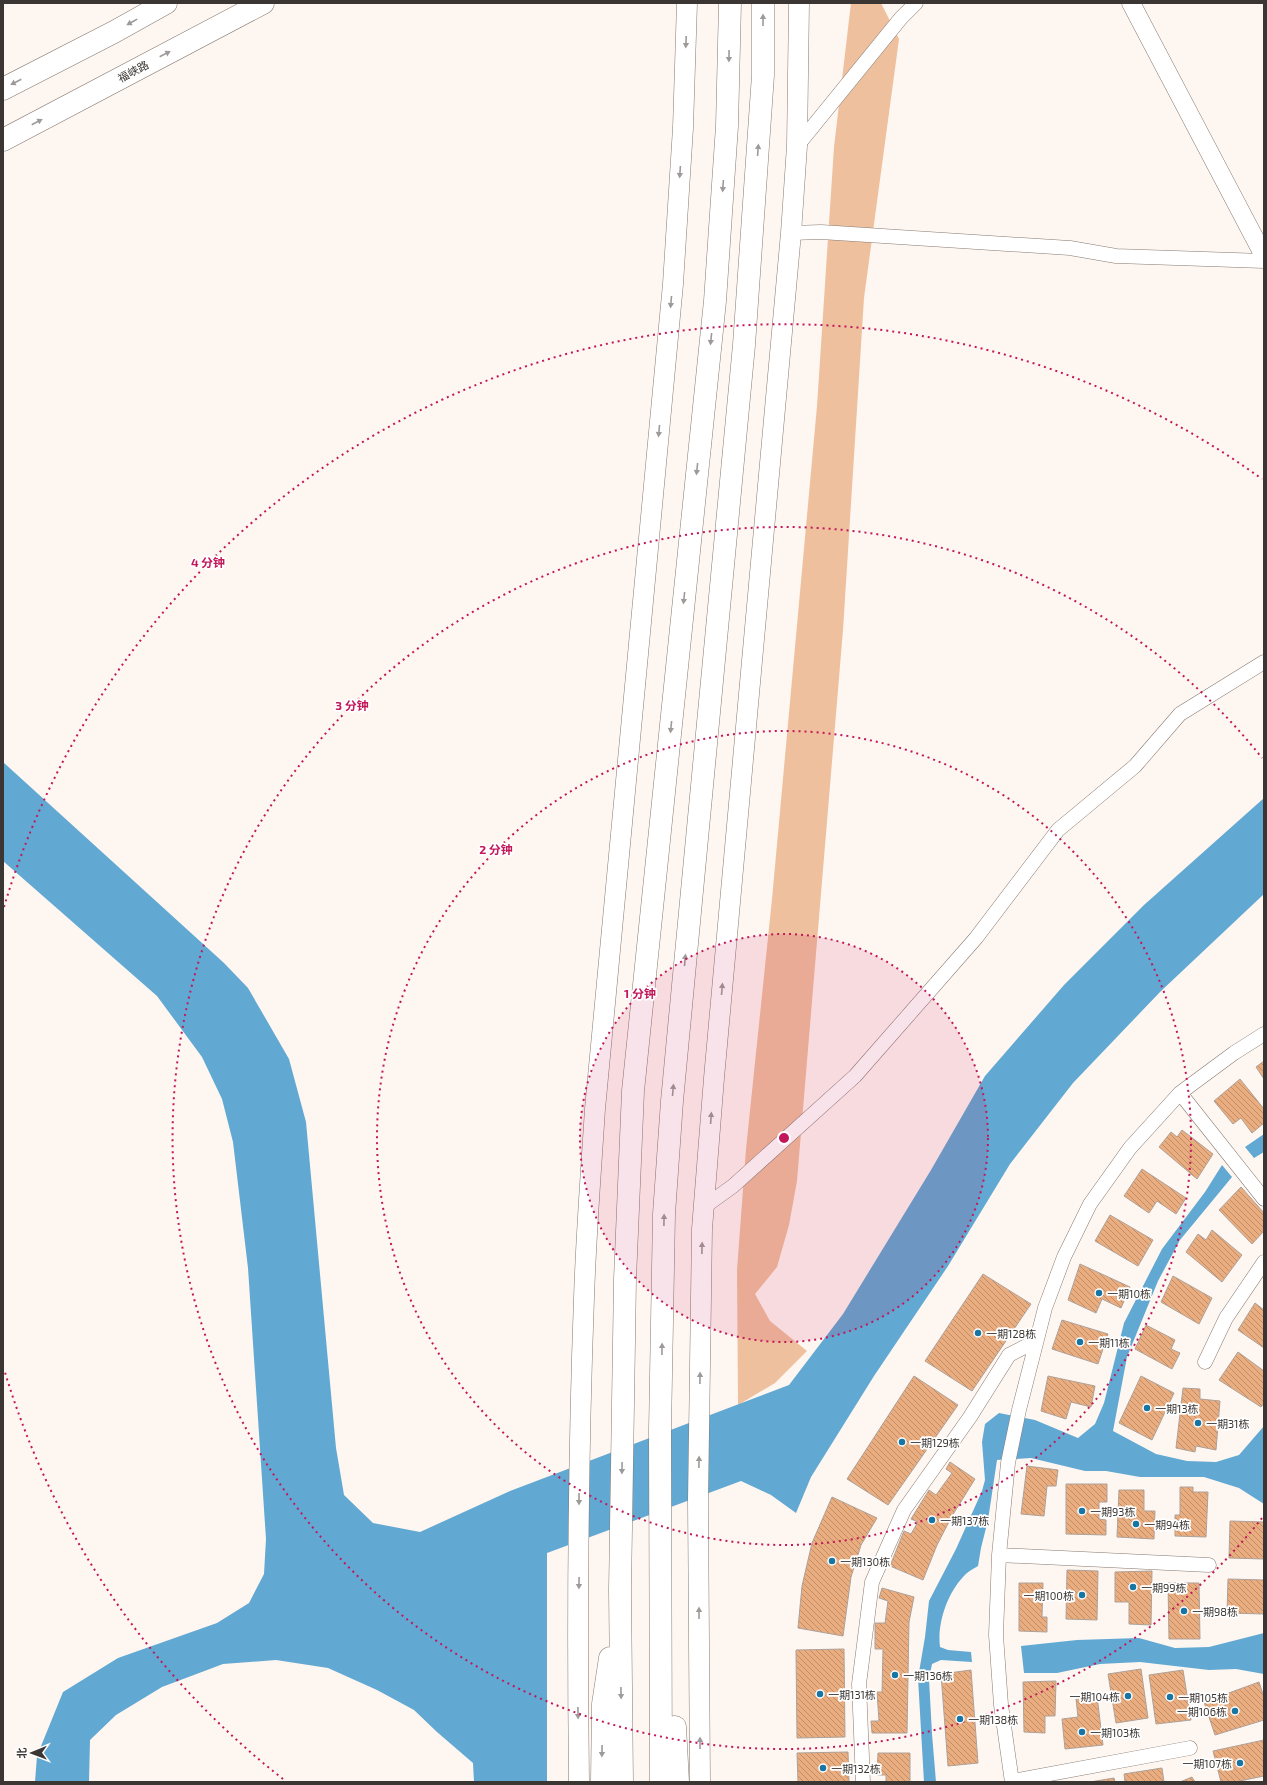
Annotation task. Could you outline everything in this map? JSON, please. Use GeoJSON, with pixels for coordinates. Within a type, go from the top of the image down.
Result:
{"type":"FeatureCollection","features":[{"type":"Feature","properties":{"kind":"highway"},"geometry":{"type":"LineString","coordinates":[[3,89],[114,32],[166,3]]}},
{"type":"Feature","properties":{"kind":"highway","name":"福峡路"},"geometry":{"type":"LineString","coordinates":[[3,140],[263,3]]}},
{"type":"Feature","properties":{"kind":"highway"},"geometry":{"type":"LineString","coordinates":[[622,1782],[620,1556],[626,1279],[633,1091],[715,300],[727,126],[730,3]]}},
{"type":"Feature","properties":{"kind":"highway"},"geometry":{"type":"LineString","coordinates":[[661,1782],[660,1430],[664,1214],[672,1101],[744,345],[763,75],[763,3]]}},
{"type":"Feature","properties":{"kind":"highway"},"geometry":{"type":"LineString","coordinates":[[660,1515],[678,1782]]}},
{"type":"Feature","properties":{"kind":"highway"},"geometry":{"type":"LineString","coordinates":[[602,1782],[603,1704],[620,1602]]}},
{"type":"Feature","properties":{"kind":"main road"},"geometry":{"type":"LineString","coordinates":[[579,1782],[580,1460],[584,1298],[595,1109],[673,284],[683,128],[687,3]]}},
{"type":"Feature","properties":{"kind":"main road"},"geometry":{"type":"LineString","coordinates":[[700,1782],[698,1501],[704,1207],[715,1070],[791,233],[797,146],[799,3]]}},
{"type":"Feature","properties":{"kind":"street"},"geometry":{"type":"LineString","coordinates":[[797,146],[901,18],[916,3]]}},
{"type":"Feature","properties":{"kind":"street"},"geometry":{"type":"LineString","coordinates":[[1131,3],[1264,256]]}},
{"type":"Feature","properties":{"kind":"street"},"geometry":{"type":"LineString","coordinates":[[791,233],[821,232],[1062,247],[1116,256],[1264,261]]}},
{"type":"Feature","properties":{"kind":"street"},"geometry":{"type":"LineString","coordinates":[[704,1207],[733,1186],[855,1076],[976,938],[1058,830],[1135,766],[1180,714],[1264,662]]}},
{"type":"Feature","properties":{"kind":"street"},"geometry":{"type":"LineString","coordinates":[[1190,1748],[1012,1781],[1001,1705],[996,1635],[999,1555],[1008,1463],[1019,1410],[1045,1308],[1064,1257],[1090,1204],[1130,1148],[1180,1094],[1234,1053],[1264,1034]]}},
{"type":"Feature","properties":{"kind":"street"},"geometry":{"type":"LineString","coordinates":[[1180,1094],[1264,1199]]}},
{"type":"Feature","properties":{"kind":"street"},"geometry":{"type":"LineString","coordinates":[[1205,1362],[1226,1318],[1264,1262]]}},
{"type":"Feature","properties":{"kind":"street"},"geometry":{"type":"LineString","coordinates":[[863,1782],[859,1684],[872,1582],[904,1510],[970,1417],[1008,1355],[1036,1341]]}},
{"type":"Feature","properties":{"kind":"street"},"geometry":{"type":"LineString","coordinates":[[999,1555],[1209,1565]]}},
{"type":"Feature","properties":{"kind":"shaded area"},"geometry":{"type":"Polygon","coordinates":[[[851,3],[881,3],[899,39],[864,298],[843,630],[797,1181],[789,1225],[777,1267],[755,1294],[770,1321],[807,1351],[775,1383],[738,1405],[737,1270],[746,1149],[772,899],[817,406],[834,147],[851,3]]]}},
{"type":"Feature","properties":{"kind":"water"},"geometry":{"type":"Polygon","coordinates":[[[3,762],[224,963],[248,988],[289,1059],[306,1122],[336,1448],[344,1495],[373,1523],[420,1532],[510,1491],[789,1385],[843,1314],[931,1170],[985,1076],[1064,985],[1144,905],[1264,798],[1264,894],[1160,992],[1073,1083],[1010,1164],[948,1266],[874,1376],[811,1477],[796,1513],[771,1495],[741,1481],[547,1553],[547,1782],[474,1782],[473,1763],[414,1710],[377,1690],[328,1668],[276,1660],[223,1664],[162,1687],[116,1715],[90,1740],[89,1782],[35,1782],[37,1756],[63,1692],[118,1658],[217,1623],[249,1603],[264,1574],[266,1539],[248,1268],[233,1142],[222,1099],[202,1057],[157,996],[3,861],[3,762]]]}},
{"type":"Feature","properties":{"kind":"water"},"geometry":{"type":"Polygon","coordinates":[[[1264,1134],[1264,1152],[1254,1158],[1245,1147],[1264,1134]]]}},
{"type":"Feature","properties":{"kind":"water"},"geometry":{"type":"Polygon","coordinates":[[[1222,1165],[1232,1177],[1180,1240],[1158,1281],[1127,1357],[1113,1431],[1156,1454],[1187,1461],[1216,1462],[1239,1455],[1264,1426],[1264,1504],[1239,1488],[1204,1477],[1140,1477],[1106,1471],[1085,1471],[1031,1458],[997,1460],[988,1520],[978,1566],[965,1575],[952,1592],[944,1610],[940,1629],[940,1647],[948,1650],[971,1652],[972,1662],[941,1660],[932,1664],[929,1679],[936,1782],[924,1782],[918,1678],[929,1601],[956,1549],[982,1491],[985,1480],[982,1442],[985,1424],[999,1413],[1035,1420],[1078,1438],[1095,1424],[1104,1403],[1124,1323],[1162,1249],[1205,1192],[1222,1165]]]}},
{"type":"Feature","properties":{"kind":"water"},"geometry":{"type":"Polygon","coordinates":[[[1264,1633],[1264,1674],[1236,1669],[1209,1670],[1140,1662],[1100,1664],[1057,1673],[1024,1673],[1021,1646],[1077,1640],[1139,1638],[1175,1648],[1209,1647],[1264,1633]]]}},
{"type":"Feature","properties":{"kind":"building"},"geometry":{"type":"Polygon","coordinates":[[[1264,1061],[1264,1079],[1256,1067],[1264,1061]]]}},
{"type":"Feature","properties":{"kind":"building"},"geometry":{"type":"Polygon","coordinates":[[[1240,1079],[1264,1109],[1264,1123],[1252,1133],[1241,1118],[1233,1124],[1214,1101],[1240,1079]]]}},
{"type":"Feature","properties":{"kind":"building"},"geometry":{"type":"Polygon","coordinates":[[[1182,1130],[1213,1154],[1197,1179],[1159,1147],[1171,1132],[1177,1137],[1182,1130]]]}},
{"type":"Feature","properties":{"kind":"building"},"geometry":{"type":"Polygon","coordinates":[[[1142,1169],[1186,1198],[1176,1214],[1157,1201],[1149,1213],[1124,1196],[1142,1169]]]}},
{"type":"Feature","properties":{"kind":"building"},"geometry":{"type":"Polygon","coordinates":[[[1241,1187],[1264,1213],[1264,1231],[1252,1244],[1219,1210],[1241,1187]]]}},
{"type":"Feature","properties":{"kind":"building"},"geometry":{"type":"Polygon","coordinates":[[[1110,1215],[1153,1240],[1138,1266],[1095,1241],[1110,1215]]]}},
{"type":"Feature","properties":{"kind":"building"},"geometry":{"type":"Polygon","coordinates":[[[1212,1230],[1242,1255],[1222,1282],[1186,1252],[1198,1234],[1206,1240],[1212,1230]]]}},
{"type":"Feature","properties":{"kind":"building","name":"一期10栋"},"geometry":{"type":"Polygon","coordinates":[[[1080,1264],[1130,1287],[1121,1308],[1102,1299],[1096,1313],[1068,1300],[1080,1264]]]}},
{"type":"Feature","properties":{"kind":"building","name":"一期128栋"},"geometry":{"type":"Polygon","coordinates":[[[983,1274],[1031,1304],[972,1391],[925,1361],[983,1274]]]}},
{"type":"Feature","properties":{"kind":"building"},"geometry":{"type":"Polygon","coordinates":[[[1173,1276],[1212,1298],[1199,1324],[1161,1302],[1173,1276]]]}},
{"type":"Feature","properties":{"kind":"building"},"geometry":{"type":"Polygon","coordinates":[[[1255,1303],[1264,1310],[1264,1348],[1238,1330],[1255,1303]]]}},
{"type":"Feature","properties":{"kind":"building","name":"一期11栋"},"geometry":{"type":"Polygon","coordinates":[[[1062,1320],[1108,1334],[1098,1364],[1052,1349],[1062,1320]]]}},
{"type":"Feature","properties":{"kind":"building"},"geometry":{"type":"Polygon","coordinates":[[[1146,1325],[1175,1340],[1171,1349],[1180,1353],[1172,1369],[1135,1349],[1146,1325]]]}},
{"type":"Feature","properties":{"kind":"building"},"geometry":{"type":"Polygon","coordinates":[[[1238,1352],[1264,1371],[1264,1403],[1261,1407],[1219,1380],[1238,1352]]]}},
{"type":"Feature","properties":{"kind":"building","name":"一期129栋"},"geometry":{"type":"Polygon","coordinates":[[[914,1376],[958,1405],[888,1505],[847,1479],[914,1376]]]}},
{"type":"Feature","properties":{"kind":"building"},"geometry":{"type":"Polygon","coordinates":[[[1048,1376],[1095,1386],[1091,1407],[1071,1402],[1066,1419],[1041,1411],[1048,1376]]]}},
{"type":"Feature","properties":{"kind":"building","name":"一期13栋"},"geometry":{"type":"Polygon","coordinates":[[[1141,1376],[1174,1393],[1152,1440],[1119,1423],[1141,1376]]]}},
{"type":"Feature","properties":{"kind":"building","name":"一期31栋"},"geometry":{"type":"Polygon","coordinates":[[[1183,1388],[1200,1389],[1200,1399],[1220,1401],[1216,1450],[1196,1446],[1195,1452],[1176,1448],[1183,1388]]]}},
{"type":"Feature","properties":{"kind":"building","name":"一期137栋"},"geometry":{"type":"Polygon","coordinates":[[[950,1462],[975,1479],[952,1516],[937,1545],[923,1580],[890,1566],[904,1531],[911,1534],[918,1522],[911,1519],[929,1490],[936,1495],[952,1473],[946,1469],[950,1462]]]}},
{"type":"Feature","properties":{"kind":"building"},"geometry":{"type":"Polygon","coordinates":[[[1027,1466],[1058,1470],[1056,1486],[1047,1486],[1044,1516],[1021,1514],[1027,1466]]]}},
{"type":"Feature","properties":{"kind":"building","name":"一期93栋"},"geometry":{"type":"Polygon","coordinates":[[[1066,1484],[1107,1484],[1107,1502],[1099,1502],[1099,1519],[1106,1520],[1106,1535],[1066,1534],[1066,1484]]]}},
{"type":"Feature","properties":{"kind":"building"},"geometry":{"type":"Polygon","coordinates":[[[1180,1487],[1193,1487],[1193,1492],[1208,1492],[1206,1537],[1175,1536],[1175,1515],[1180,1515],[1180,1487]]]}},
{"type":"Feature","properties":{"kind":"building","name":"一期94栋"},"geometry":{"type":"Polygon","coordinates":[[[1119,1490],[1144,1490],[1144,1511],[1155,1511],[1154,1539],[1117,1537],[1119,1490]]]}},
{"type":"Feature","properties":{"kind":"building","name":"一期130栋"},"geometry":{"type":"Polygon","coordinates":[[[832,1497],[877,1518],[861,1545],[851,1577],[843,1636],[798,1628],[802,1586],[812,1543],[832,1497]]]}},
{"type":"Feature","properties":{"kind":"building"},"geometry":{"type":"Polygon","coordinates":[[[1230,1521],[1264,1522],[1264,1559],[1229,1558],[1230,1521]]]}},
{"type":"Feature","properties":{"kind":"building","name":"一期100栋"},"geometry":{"type":"Polygon","coordinates":[[[1067,1570],[1098,1571],[1097,1620],[1066,1619],[1067,1570]]]}},
{"type":"Feature","properties":{"kind":"building","name":"一期99栋"},"geometry":{"type":"Polygon","coordinates":[[[1152,1571],[1151,1625],[1129,1624],[1129,1602],[1115,1602],[1115,1572],[1152,1571]]]}},
{"type":"Feature","properties":{"kind":"building"},"geometry":{"type":"Polygon","coordinates":[[[1228,1579],[1264,1580],[1264,1614],[1227,1613],[1228,1579]]]}},
{"type":"Feature","properties":{"kind":"building"},"geometry":{"type":"Polygon","coordinates":[[[1019,1583],[1043,1583],[1042,1617],[1047,1617],[1047,1632],[1019,1631],[1019,1583]]]}},
{"type":"Feature","properties":{"kind":"building","name":"一期98栋"},"geometry":{"type":"Polygon","coordinates":[[[1168,1583],[1199,1583],[1200,1639],[1169,1639],[1168,1583]]]}},
{"type":"Feature","properties":{"kind":"building","name":"一期136栋"},"geometry":{"type":"Polygon","coordinates":[[[882,1588],[914,1597],[909,1622],[907,1733],[872,1733],[871,1721],[879,1721],[877,1692],[882,1692],[883,1649],[875,1649],[875,1623],[885,1623],[888,1601],[879,1598],[882,1588]]]}},
{"type":"Feature","properties":{"kind":"building","name":"一期131栋"},"geometry":{"type":"Polygon","coordinates":[[[844,1649],[845,1737],[797,1738],[796,1650],[844,1649]]]}},
{"type":"Feature","properties":{"kind":"building","name":"一期104栋"},"geometry":{"type":"Polygon","coordinates":[[[1141,1669],[1148,1718],[1116,1723],[1108,1674],[1141,1669]]]}},
{"type":"Feature","properties":{"kind":"building","name":"一期138栋"},"geometry":{"type":"Polygon","coordinates":[[[971,1670],[978,1763],[948,1766],[941,1674],[971,1670]]]}},
{"type":"Feature","properties":{"kind":"building","name":"一期105栋"},"geometry":{"type":"Polygon","coordinates":[[[1183,1670],[1191,1720],[1156,1724],[1149,1675],[1183,1670]]]}},
{"type":"Feature","properties":{"kind":"building"},"geometry":{"type":"Polygon","coordinates":[[[1056,1681],[1055,1716],[1045,1716],[1045,1733],[1024,1732],[1023,1682],[1056,1681]]]}},
{"type":"Feature","properties":{"kind":"building","name":"一期106栋"},"geometry":{"type":"Polygon","coordinates":[[[1259,1682],[1264,1697],[1264,1720],[1215,1735],[1204,1702],[1259,1682]]]}},
{"type":"Feature","properties":{"kind":"building","name":"一期103栋"},"geometry":{"type":"Polygon","coordinates":[[[1097,1696],[1103,1745],[1065,1749],[1062,1719],[1078,1717],[1076,1699],[1097,1696]]]}},
{"type":"Feature","properties":{"kind":"building","name":"一期107栋"},"geometry":{"type":"Polygon","coordinates":[[[1264,1740],[1264,1776],[1235,1782],[1221,1782],[1213,1751],[1264,1740]]]}},
{"type":"Feature","properties":{"kind":"building","name":"一期132栋"},"geometry":{"type":"Polygon","coordinates":[[[848,1752],[849,1782],[798,1782],[797,1753],[848,1752]]]}},
{"type":"Feature","properties":{"kind":"building"},"geometry":{"type":"Polygon","coordinates":[[[878,1753],[910,1753],[910,1782],[886,1782],[886,1775],[877,1775],[878,1753]]]}},
{"type":"Feature","properties":{"kind":"building"},"geometry":{"type":"Polygon","coordinates":[[[1162,1768],[1164,1782],[1125,1782],[1124,1774],[1162,1768]]]}},
{"type":"Feature","properties":{"kind":"building"},"geometry":{"type":"Polygon","coordinates":[[[1192,1777],[1195,1782],[1180,1782],[1192,1777]]]}},
{"type":"Feature","properties":{"kind":"building"},"geometry":{"type":"Polygon","coordinates":[[[1114,1778],[1115,1782],[1090,1782],[1114,1778]]]}},
{"type":"Feature","properties":{"kind":"place","name":"一期10栋"},"geometry":{"type":"Point","coordinates":[1099,1293]}},
{"type":"Feature","properties":{"kind":"place","name":"一期128栋"},"geometry":{"type":"Point","coordinates":[978,1333]}},
{"type":"Feature","properties":{"kind":"place","name":"一期11栋"},"geometry":{"type":"Point","coordinates":[1080,1342]}},
{"type":"Feature","properties":{"kind":"place","name":"一期13栋"},"geometry":{"type":"Point","coordinates":[1147,1408]}},
{"type":"Feature","properties":{"kind":"place","name":"一期31栋"},"geometry":{"type":"Point","coordinates":[1198,1423]}},
{"type":"Feature","properties":{"kind":"place","name":"一期129栋"},"geometry":{"type":"Point","coordinates":[902,1442]}},
{"type":"Feature","properties":{"kind":"place","name":"一期93栋"},"geometry":{"type":"Point","coordinates":[1082,1511]}},
{"type":"Feature","properties":{"kind":"place","name":"一期137栋"},"geometry":{"type":"Point","coordinates":[932,1520]}},
{"type":"Feature","properties":{"kind":"place","name":"一期94栋"},"geometry":{"type":"Point","coordinates":[1136,1524]}},
{"type":"Feature","properties":{"kind":"place","name":"一期130栋"},"geometry":{"type":"Point","coordinates":[832,1561]}},
{"type":"Feature","properties":{"kind":"place","name":"一期99栋"},"geometry":{"type":"Point","coordinates":[1133,1587]}},
{"type":"Feature","properties":{"kind":"place","name":"一期100栋"},"geometry":{"type":"Point","coordinates":[1082,1595]}},
{"type":"Feature","properties":{"kind":"place","name":"一期98栋"},"geometry":{"type":"Point","coordinates":[1184,1611]}},
{"type":"Feature","properties":{"kind":"place","name":"一期136栋"},"geometry":{"type":"Point","coordinates":[895,1675]}},
{"type":"Feature","properties":{"kind":"place","name":"一期131栋"},"geometry":{"type":"Point","coordinates":[820,1694]}},
{"type":"Feature","properties":{"kind":"place","name":"一期104栋"},"geometry":{"type":"Point","coordinates":[1128,1696]}},
{"type":"Feature","properties":{"kind":"place","name":"一期105栋"},"geometry":{"type":"Point","coordinates":[1170,1697]}},
{"type":"Feature","properties":{"kind":"place","name":"一期106栋"},"geometry":{"type":"Point","coordinates":[1235,1711]}},
{"type":"Feature","properties":{"kind":"place","name":"一期138栋"},"geometry":{"type":"Point","coordinates":[960,1719]}},
{"type":"Feature","properties":{"kind":"place","name":"一期103栋"},"geometry":{"type":"Point","coordinates":[1082,1732]}},
{"type":"Feature","properties":{"kind":"place","name":"一期107栋"},"geometry":{"type":"Point","coordinates":[1240,1763]}},
{"type":"Feature","properties":{"kind":"place","name":"一期132栋"},"geometry":{"type":"Point","coordinates":[823,1768]}}]}
